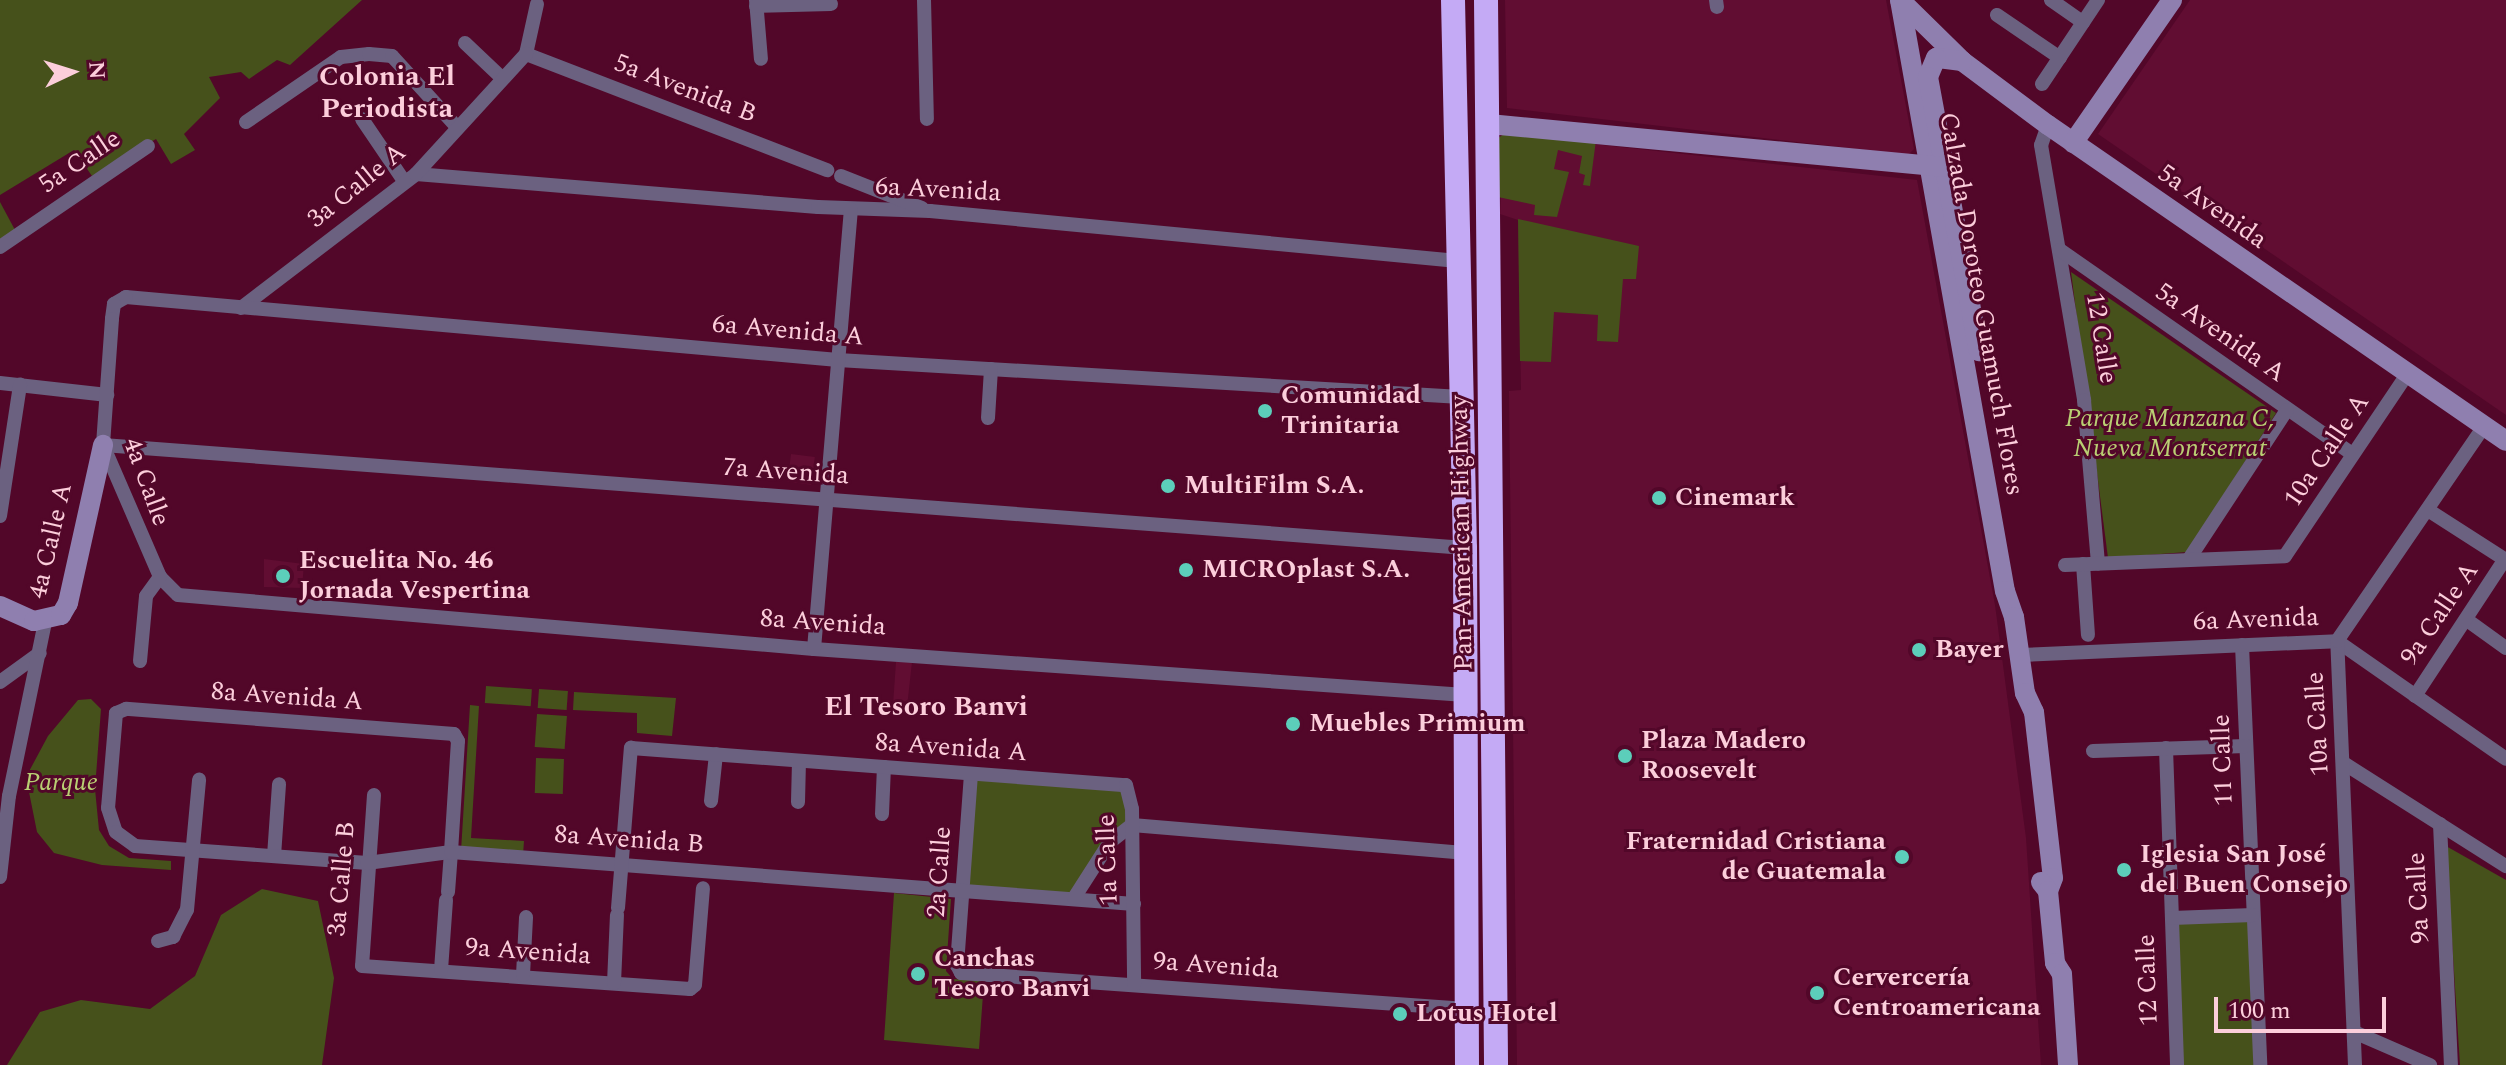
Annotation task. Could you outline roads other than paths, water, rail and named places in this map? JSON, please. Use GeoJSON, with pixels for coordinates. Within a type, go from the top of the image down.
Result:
{"type":"FeatureCollection","features":[{"type":"Feature","properties":{"kind":"highway","name":"Pan-American Highway"},"geometry":{"type":"LineString","coordinates":[[1453,0],[1465,548],[1467,1065]]}},
{"type":"Feature","properties":{"kind":"highway"},"geometry":{"type":"LineString","coordinates":[[1466,0],[1469,109],[1473,118],[1489,124]]}},
{"type":"Feature","properties":{"kind":"highway","name":"Pan-American Highway"},"geometry":{"type":"LineString","coordinates":[[1486,0],[1496,1065]]}},
{"type":"Feature","properties":{"kind":"highway"},"geometry":{"type":"LineString","coordinates":[[1458,261],[1475,274],[1476,331],[1487,360]]}},
{"type":"Feature","properties":{"kind":"highway"},"geometry":{"type":"LineString","coordinates":[[1466,727],[1476,758],[1477,841],[1481,848],[1494,850]]}},
{"type":"Feature","properties":{"kind":"highway"},"geometry":{"type":"LineString","coordinates":[[1467,853],[1479,858],[1484,869],[1486,998],[1495,1026]]}},
{"type":"Feature","properties":{"kind":"main road","name":"5a Avenida"},"geometry":{"type":"LineString","coordinates":[[1900,0],[1962,61],[2048,125],[2506,441]]}},
{"type":"Feature","properties":{"kind":"main road","name":"Calzada Doroteo Guamuch Flores"},"geometry":{"type":"LineString","coordinates":[[1900,0],[1938,167]]}},
{"type":"Feature","properties":{"kind":"main road"},"geometry":{"type":"LineString","coordinates":[[2073,143],[2172,0]]}},
{"type":"Feature","properties":{"kind":"main road","name":"Calzada Doroteo Guamuch Flores"},"geometry":{"type":"LineString","coordinates":[[1962,61],[1939,57],[1928,67],[1938,167],[2005,591],[2014,617],[2020,655],[2025,693],[2020,713],[2039,879],[2048,891],[2055,963],[2062,974],[2068,1065]]}},
{"type":"Feature","properties":{"kind":"main road"},"geometry":{"type":"LineString","coordinates":[[1489,124],[1938,167]]}},
{"type":"Feature","properties":{"kind":"main road","name":"4a Calle A"},"geometry":{"type":"LineString","coordinates":[[45,622],[61,615],[68,603],[95,461],[103,445]]}},
{"type":"Feature","properties":{"kind":"main road"},"geometry":{"type":"LineString","coordinates":[[0,606],[45,622]]}},
{"type":"Feature","properties":{"kind":"main road","name":"Calzada Doroteo Guamuch Flores"},"geometry":{"type":"LineString","coordinates":[[2055,963],[2049,975],[2055,1065]]}},
{"type":"Feature","properties":{"kind":"street"},"geometry":{"type":"LineString","coordinates":[[924,0],[927,119]]}},
{"type":"Feature","properties":{"kind":"street"},"geometry":{"type":"LineString","coordinates":[[2051,0],[2083,22]]}},
{"type":"Feature","properties":{"kind":"street"},"geometry":{"type":"LineString","coordinates":[[2042,84],[2098,0]]}},
{"type":"Feature","properties":{"kind":"street"},"geometry":{"type":"LineString","coordinates":[[761,59],[756,3],[831,4]]}},
{"type":"Feature","properties":{"kind":"street"},"geometry":{"type":"LineString","coordinates":[[526,54],[537,4]]}},
{"type":"Feature","properties":{"kind":"street"},"geometry":{"type":"LineString","coordinates":[[1997,15],[2060,58]]}},
{"type":"Feature","properties":{"kind":"street"},"geometry":{"type":"LineString","coordinates":[[465,43],[503,79]]}},
{"type":"Feature","properties":{"kind":"street"},"geometry":{"type":"LineString","coordinates":[[246,122],[341,57],[354,54],[392,56],[456,126]]}},
{"type":"Feature","properties":{"kind":"street","name":"3a Calle A"},"geometry":{"type":"LineString","coordinates":[[241,308],[410,178],[526,54]]}},
{"type":"Feature","properties":{"kind":"street","name":"5a Avenida B"},"geometry":{"type":"LineString","coordinates":[[526,54],[827,170]]}},
{"type":"Feature","properties":{"kind":"street"},"geometry":{"type":"LineString","coordinates":[[362,119],[410,178]]}},
{"type":"Feature","properties":{"kind":"street","name":"12 Calle"},"geometry":{"type":"LineString","coordinates":[[2048,125],[2041,145],[2084,400],[2098,563]]}},
{"type":"Feature","properties":{"kind":"street","name":"5a Calle"},"geometry":{"type":"LineString","coordinates":[[0,247],[148,146]]}},
{"type":"Feature","properties":{"kind":"street"},"geometry":{"type":"LineString","coordinates":[[841,176],[930,211]]}},
{"type":"Feature","properties":{"kind":"street","name":"6a Avenida"},"geometry":{"type":"LineString","coordinates":[[410,178],[851,210],[930,211],[1458,261]]}},
{"type":"Feature","properties":{"kind":"street"},"geometry":{"type":"LineString","coordinates":[[814,649],[851,210]]}},
{"type":"Feature","properties":{"kind":"street","name":"5a Avenida A"},"geometry":{"type":"LineString","coordinates":[[2060,250],[2352,454]]}},
{"type":"Feature","properties":{"kind":"street","name":"6a Avenida A"},"geometry":{"type":"LineString","coordinates":[[114,304],[126,297],[838,360],[1461,397]]}},
{"type":"Feature","properties":{"kind":"street","name":"4a Calle"},"geometry":{"type":"LineString","coordinates":[[114,304],[103,445],[160,577],[178,595]]}},
{"type":"Feature","properties":{"kind":"street"},"geometry":{"type":"LineString","coordinates":[[988,418],[991,369]]}},
{"type":"Feature","properties":{"kind":"street","name":"10a Calle A"},"geometry":{"type":"LineString","coordinates":[[2189,559],[2285,556],[2408,373]]}},
{"type":"Feature","properties":{"kind":"street"},"geometry":{"type":"LineString","coordinates":[[0,383],[107,395]]}},
{"type":"Feature","properties":{"kind":"street"},"geometry":{"type":"LineString","coordinates":[[0,516],[20,385]]}},
{"type":"Feature","properties":{"kind":"street"},"geometry":{"type":"LineString","coordinates":[[2065,565],[2189,559],[2287,410]]}},
{"type":"Feature","properties":{"kind":"street","name":"10a Calle"},"geometry":{"type":"LineString","coordinates":[[2355,1065],[2345,764],[2337,641],[2484,426]]}},
{"type":"Feature","properties":{"kind":"street","name":"7a Avenida"},"geometry":{"type":"LineString","coordinates":[[103,445],[1465,548]]}},
{"type":"Feature","properties":{"kind":"street"},"geometry":{"type":"LineString","coordinates":[[2428,510],[2506,560]]}},
{"type":"Feature","properties":{"kind":"street","name":"9a Calle A"},"geometry":{"type":"LineString","coordinates":[[2415,696],[2506,560]]}},
{"type":"Feature","properties":{"kind":"street"},"geometry":{"type":"LineString","coordinates":[[2083,564],[2088,635]]}},
{"type":"Feature","properties":{"kind":"street"},"geometry":{"type":"LineString","coordinates":[[140,661],[146,596],[160,577]]}},
{"type":"Feature","properties":{"kind":"street","name":"8a Avenida"},"geometry":{"type":"LineString","coordinates":[[178,595],[814,649],[1465,695]]}},
{"type":"Feature","properties":{"kind":"street"},"geometry":{"type":"LineString","coordinates":[[2467,620],[2506,648]]}},
{"type":"Feature","properties":{"kind":"street","name":"4a Calle A"},"geometry":{"type":"LineString","coordinates":[[0,877],[4,795],[45,622]]}},
{"type":"Feature","properties":{"kind":"street","name":"6a Avenida"},"geometry":{"type":"LineString","coordinates":[[2020,655],[2337,641],[2506,759]]}},
{"type":"Feature","properties":{"kind":"street","name":"11 Calle"},"geometry":{"type":"LineString","coordinates":[[2242,645],[2260,1065]]}},
{"type":"Feature","properties":{"kind":"street"},"geometry":{"type":"LineString","coordinates":[[0,682],[40,653]]}},
{"type":"Feature","properties":{"kind":"street","name":"8a Avenida A"},"geometry":{"type":"LineString","coordinates":[[123,841],[111,820],[107,796],[115,715],[126,709],[457,737],[451,852]]}},
{"type":"Feature","properties":{"kind":"street"},"geometry":{"type":"LineString","coordinates":[[2093,751],[2246,746]]}},
{"type":"Feature","properties":{"kind":"street","name":"12 Calle"},"geometry":{"type":"LineString","coordinates":[[2166,748],[2177,1065]]}},
{"type":"Feature","properties":{"kind":"street","name":"8a Avenida A"},"geometry":{"type":"LineString","coordinates":[[622,864],[630,749],[1126,785]]}},
{"type":"Feature","properties":{"kind":"street"},"geometry":{"type":"LineString","coordinates":[[711,801],[716,754]]}},
{"type":"Feature","properties":{"kind":"street"},"geometry":{"type":"LineString","coordinates":[[798,802],[799,761]]}},
{"type":"Feature","properties":{"kind":"street"},"geometry":{"type":"LineString","coordinates":[[2345,764],[2506,866]]}},
{"type":"Feature","properties":{"kind":"street"},"geometry":{"type":"LineString","coordinates":[[882,814],[884,767]]}},
{"type":"Feature","properties":{"kind":"street","name":"2a Calle"},"geometry":{"type":"LineString","coordinates":[[961,973],[957,965],[971,774]]}},
{"type":"Feature","properties":{"kind":"street"},"geometry":{"type":"LineString","coordinates":[[158,941],[173,937],[185,919],[199,780]]}},
{"type":"Feature","properties":{"kind":"street"},"geometry":{"type":"LineString","coordinates":[[274,856],[279,784]]}},
{"type":"Feature","properties":{"kind":"street","name":"1a Calle"},"geometry":{"type":"LineString","coordinates":[[1126,785],[1132,825],[1134,984]]}},
{"type":"Feature","properties":{"kind":"street","name":"3a Calle B"},"geometry":{"type":"LineString","coordinates":[[362,966],[374,795]]}},
{"type":"Feature","properties":{"kind":"street","name":"9a Calle"},"geometry":{"type":"LineString","coordinates":[[2440,824],[2451,1065]]}},
{"type":"Feature","properties":{"kind":"street"},"geometry":{"type":"LineString","coordinates":[[1074,898],[1110,842],[1132,825],[1467,853]]}},
{"type":"Feature","properties":{"kind":"street","name":"8a Avenida B"},"geometry":{"type":"LineString","coordinates":[[123,841],[194,851],[367,863],[451,852],[1134,904]]}},
{"type":"Feature","properties":{"kind":"street"},"geometry":{"type":"LineString","coordinates":[[441,970],[451,852]]}},
{"type":"Feature","properties":{"kind":"street"},"geometry":{"type":"LineString","coordinates":[[614,983],[622,864]]}},
{"type":"Feature","properties":{"kind":"street","name":"9a Avenida"},"geometry":{"type":"LineString","coordinates":[[362,966],[690,989],[695,985],[703,888]]}},
{"type":"Feature","properties":{"kind":"street"},"geometry":{"type":"LineString","coordinates":[[2172,918],[2253,915]]}},
{"type":"Feature","properties":{"kind":"street"},"geometry":{"type":"LineString","coordinates":[[523,975],[526,917]]}},
{"type":"Feature","properties":{"kind":"street","name":"9a Avenida"},"geometry":{"type":"LineString","coordinates":[[961,973],[1467,1009]]}},
{"type":"Feature","properties":{"kind":"street"},"geometry":{"type":"LineString","coordinates":[[2354,1032],[2430,1065]]}},
{"type":"Feature","properties":{"kind":"place","name":"Comunidad Trinitaria"},"geometry":{"type":"Point","coordinates":[1265,411]}},
{"type":"Feature","properties":{"kind":"place","name":"MultiFilm S.A."},"geometry":{"type":"Point","coordinates":[1168,486]}},
{"type":"Feature","properties":{"kind":"place","name":"Cinemark"},"geometry":{"type":"Point","coordinates":[1659,498]}},
{"type":"Feature","properties":{"kind":"place","name":"MICROplast S.A."},"geometry":{"type":"Point","coordinates":[1186,570]}},
{"type":"Feature","properties":{"kind":"place","name":"Escuelita No. 46 Jornada Vespertina"},"geometry":{"type":"Point","coordinates":[283,576]}},
{"type":"Feature","properties":{"kind":"place","name":"Bayer"},"geometry":{"type":"Point","coordinates":[1919,650]}},
{"type":"Feature","properties":{"kind":"place","name":"Muebles Primium"},"geometry":{"type":"Point","coordinates":[1293,724]}},
{"type":"Feature","properties":{"kind":"place","name":"Plaza Madero Roosevelt"},"geometry":{"type":"Point","coordinates":[1625,756]}},
{"type":"Feature","properties":{"kind":"place","name":"Fraternidad Cristiana de Guatemala"},"geometry":{"type":"Point","coordinates":[1902,857]}},
{"type":"Feature","properties":{"kind":"place","name":"Iglesia San José del Buen Consejo"},"geometry":{"type":"Point","coordinates":[2124,870]}},
{"type":"Feature","properties":{"kind":"place","name":"Canchas Tesoro Banvi"},"geometry":{"type":"Point","coordinates":[918,974]}},
{"type":"Feature","properties":{"kind":"place","name":"Cervercería Centroamericana"},"geometry":{"type":"Point","coordinates":[1817,993]}},
{"type":"Feature","properties":{"kind":"place","name":"Lotus Hotel"},"geometry":{"type":"Point","coordinates":[1400,1014]}},
{"type":"Feature","properties":{"kind":"district","name":"Colonia El Periodista"},"geometry":{"type":"Point","coordinates":[387,93]}},
{"type":"Feature","properties":{"kind":"district","name":"El Tesoro Banvi"},"geometry":{"type":"Point","coordinates":[926,707]}},
{"type":"Feature","properties":{"kind":"park label","name":"Parque Manzana C, Nueva Montserrat"},"geometry":{"type":"Point","coordinates":[2170,434]}},
{"type":"Feature","properties":{"kind":"park label","name":"Parque"},"geometry":{"type":"Point","coordinates":[61,783]}}]}
